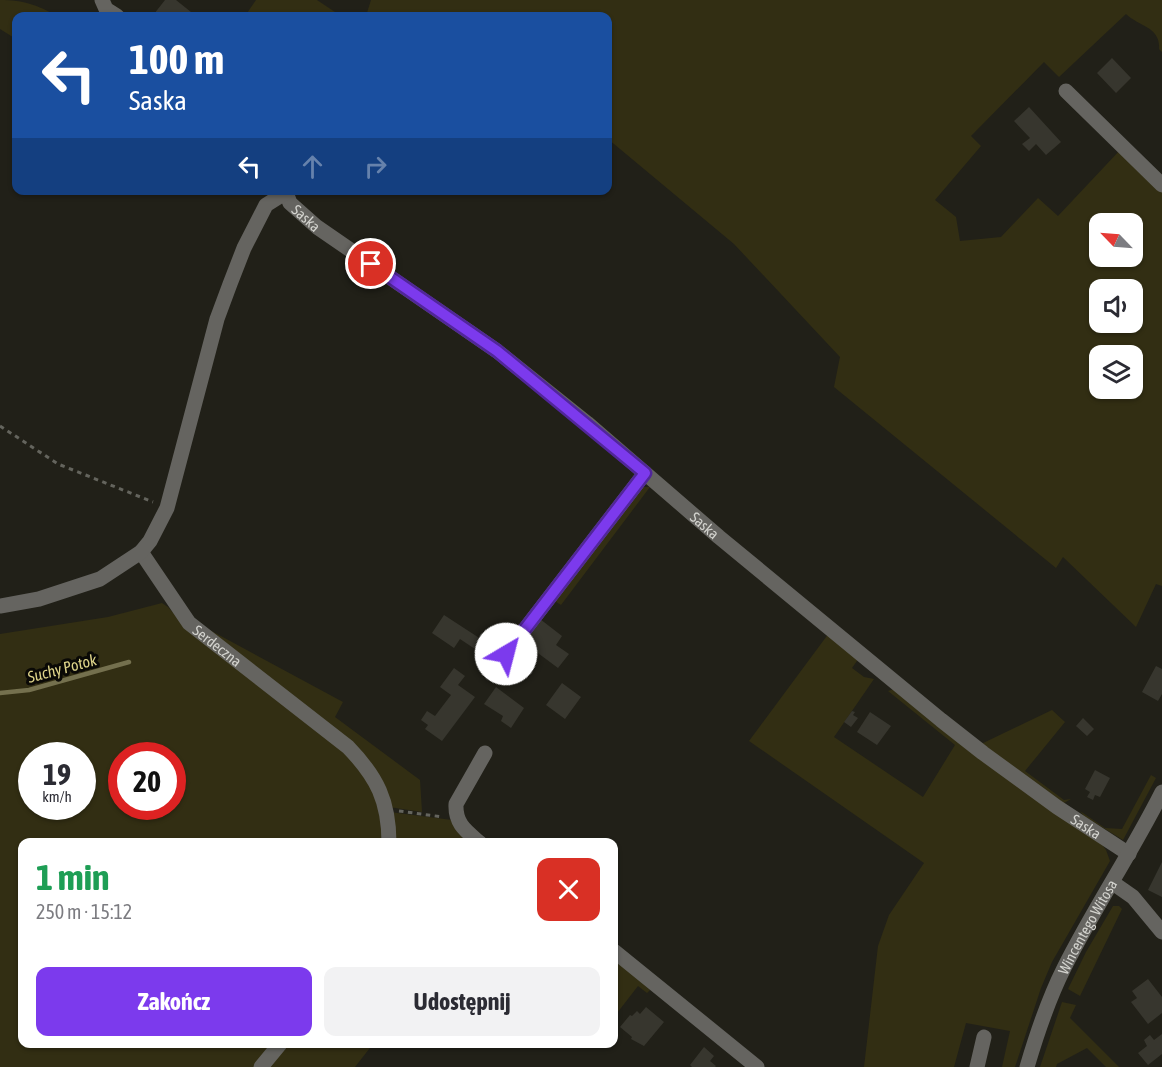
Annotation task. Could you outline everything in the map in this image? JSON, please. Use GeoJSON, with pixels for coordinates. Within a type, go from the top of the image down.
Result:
{"type":"FeatureCollection","features":[{"type":"Feature","properties":{"kind":"street"},"geometry":{"type":"LineString","coordinates":[[102,0],[106,9],[111,12]]}},
{"type":"Feature","properties":{"kind":"street"},"geometry":{"type":"LineString","coordinates":[[1066,91],[1162,185]]}},
{"type":"Feature","properties":{"kind":"street","name":"Saska"},"geometry":{"type":"LineString","coordinates":[[141,552],[150,541],[167,508],[217,319],[244,248],[266,205],[281,195]]}},
{"type":"Feature","properties":{"kind":"street","name":"Saska"},"geometry":{"type":"LineString","coordinates":[[286,195],[290,203],[300,213],[497,351],[982,753],[1057,807],[1130,854]]}},
{"type":"Feature","properties":{"kind":"street"},"geometry":{"type":"LineString","coordinates":[[506,654],[645,473]]}},
{"type":"Feature","properties":{"kind":"street"},"geometry":{"type":"LineString","coordinates":[[0,606],[39,599],[100,579],[141,552]]}},
{"type":"Feature","properties":{"kind":"street","name":"Serdeczna"},"geometry":{"type":"LineString","coordinates":[[141,552],[189,623],[348,747],[364,765],[379,788],[387,810],[389,838]]}},
{"type":"Feature","properties":{"kind":"street"},"geometry":{"type":"LineString","coordinates":[[474,838],[459,825],[456,804],[459,795],[485,753]]}},
{"type":"Feature","properties":{"kind":"street","name":"Wincentego Witosa"},"geometry":{"type":"LineString","coordinates":[[1027,1067],[1053,991],[1162,792]]}},
{"type":"Feature","properties":{"kind":"street"},"geometry":{"type":"LineString","coordinates":[[1113,883],[1133,897],[1162,932]]}},
{"type":"Feature","properties":{"kind":"street"},"geometry":{"type":"LineString","coordinates":[[618,954],[757,1067]]}},
{"type":"Feature","properties":{"kind":"street"},"geometry":{"type":"LineString","coordinates":[[977,1067],[984,1037]]}},
{"type":"Feature","properties":{"kind":"street"},"geometry":{"type":"LineString","coordinates":[[261,1067],[277,1048]]}},
{"type":"Feature","properties":{"kind":"path"},"geometry":{"type":"LineString","coordinates":[[0,426],[58,464],[167,508]]}},
{"type":"Feature","properties":{"kind":"path"},"geometry":{"type":"LineString","coordinates":[[387,810],[457,819]]}},
{"type":"Feature","properties":{"kind":"shaded area"},"geometry":{"type":"Polygon","coordinates":[[[0,0],[30,4],[49,12],[12,12],[12,36],[0,29],[0,0]]]}},
{"type":"Feature","properties":{"kind":"shaded area"},"geometry":{"type":"Polygon","coordinates":[[[256,0],[317,0],[335,12],[248,12],[256,0]]]}},
{"type":"Feature","properties":{"kind":"shaded area"},"geometry":{"type":"Polygon","coordinates":[[[371,0],[1162,0],[1162,52],[1153,31],[1126,14],[1059,77],[1044,62],[971,136],[981,146],[935,200],[956,217],[960,241],[1001,237],[1038,198],[1058,216],[1121,149],[1162,189],[1162,586],[1156,584],[1136,627],[1063,557],[1056,568],[834,387],[840,357],[734,244],[612,142],[612,12],[367,12],[371,0]]]}},
{"type":"Feature","properties":{"kind":"shaded area"},"geometry":{"type":"Polygon","coordinates":[[[650,487],[561,605],[553,600],[639,489],[650,487]]]}},
{"type":"Feature","properties":{"kind":"shaded area"},"geometry":{"type":"Polygon","coordinates":[[[162,603],[186,627],[346,751],[375,789],[385,838],[18,838],[18,1048],[271,1048],[256,1067],[0,1067],[0,634],[108,617],[162,603]]]}},
{"type":"Feature","properties":{"kind":"shaded area"},"geometry":{"type":"Polygon","coordinates":[[[193,621],[343,702],[335,717],[420,780],[422,812],[389,807],[367,763],[193,621]]]}},
{"type":"Feature","properties":{"kind":"shaded area"},"geometry":{"type":"Polygon","coordinates":[[[829,633],[859,658],[852,668],[864,677],[874,679],[834,737],[923,797],[955,745],[888,691],[894,689],[1098,839],[1106,850],[1110,861],[1052,962],[1015,1067],[1002,1067],[1010,1031],[966,1023],[954,1067],[864,1067],[878,946],[889,915],[924,863],[749,741],[829,633]]]}},
{"type":"Feature","properties":{"kind":"shaded area"},"geometry":{"type":"Polygon","coordinates":[[[1052,710],[1065,722],[1025,771],[1064,800],[1071,799],[1064,803],[979,745],[1052,710]]]}},
{"type":"Feature","properties":{"kind":"shaded area"},"geometry":{"type":"Polygon","coordinates":[[[1151,775],[1156,778],[1123,840],[1084,816],[1080,811],[1105,828],[1122,829],[1151,775]]]}},
{"type":"Feature","properties":{"kind":"shaded area"},"geometry":{"type":"Polygon","coordinates":[[[390,812],[452,820],[469,838],[392,838],[390,812]]]}},
{"type":"Feature","properties":{"kind":"shaded area"},"geometry":{"type":"Polygon","coordinates":[[[1113,906],[1119,906],[1122,909],[1080,996],[1068,989],[1086,952],[1113,906]]]}},
{"type":"Feature","properties":{"kind":"shaded area"},"geometry":{"type":"Polygon","coordinates":[[[618,960],[650,990],[647,993],[638,986],[618,1012],[618,960]]]}},
{"type":"Feature","properties":{"kind":"shaded area"},"geometry":{"type":"Polygon","coordinates":[[[1062,1002],[1076,1005],[1070,1018],[1119,1067],[1106,1067],[1087,1048],[1057,1064],[1056,1067],[1040,1067],[1062,1002]]]}},
{"type":"Feature","properties":{"kind":"shaded area"},"geometry":{"type":"Polygon","coordinates":[[[281,1048],[370,1048],[355,1067],[267,1067],[281,1048]]]}},
{"type":"Feature","properties":{"kind":"building"},"geometry":{"type":"Polygon","coordinates":[[[165,0],[176,0],[191,12],[156,12],[165,0]]]}},
{"type":"Feature","properties":{"kind":"building"},"geometry":{"type":"Polygon","coordinates":[[[1112,58],[1131,78],[1116,93],[1097,73],[1112,58]]]}},
{"type":"Feature","properties":{"kind":"building"},"geometry":{"type":"Polygon","coordinates":[[[1029,107],[1061,142],[1046,155],[1036,144],[1029,151],[1022,144],[1030,138],[1014,121],[1029,107]]]}},
{"type":"Feature","properties":{"kind":"building"},"geometry":{"type":"Polygon","coordinates":[[[444,615],[487,643],[481,653],[460,639],[454,648],[432,633],[444,615]]]}},
{"type":"Feature","properties":{"kind":"building"},"geometry":{"type":"Polygon","coordinates":[[[540,619],[562,636],[556,645],[569,654],[558,668],[523,642],[540,619]]]}},
{"type":"Feature","properties":{"kind":"building"},"geometry":{"type":"Polygon","coordinates":[[[1156,666],[1162,669],[1162,694],[1158,701],[1142,692],[1156,666]]]}},
{"type":"Feature","properties":{"kind":"building"},"geometry":{"type":"Polygon","coordinates":[[[454,668],[465,676],[458,685],[475,697],[442,741],[425,729],[428,725],[421,720],[427,711],[435,716],[451,695],[440,687],[454,668]]]}},
{"type":"Feature","properties":{"kind":"building"},"geometry":{"type":"Polygon","coordinates":[[[562,683],[581,697],[565,719],[546,705],[562,683]]]}},
{"type":"Feature","properties":{"kind":"building"},"geometry":{"type":"Polygon","coordinates":[[[496,687],[524,708],[511,728],[501,721],[503,716],[484,704],[496,687]]]}},
{"type":"Feature","properties":{"kind":"building"},"geometry":{"type":"Polygon","coordinates":[[[852,711],[855,712],[853,715],[858,718],[851,727],[844,722],[852,711]]]}},
{"type":"Feature","properties":{"kind":"building"},"geometry":{"type":"Polygon","coordinates":[[[870,712],[891,726],[877,745],[857,732],[870,712]]]}},
{"type":"Feature","properties":{"kind":"building"},"geometry":{"type":"Polygon","coordinates":[[[1083,718],[1094,729],[1087,736],[1076,726],[1083,718]]]}},
{"type":"Feature","properties":{"kind":"building"},"geometry":{"type":"Polygon","coordinates":[[[1095,770],[1110,778],[1100,797],[1095,795],[1093,800],[1087,797],[1090,792],[1085,789],[1095,770]]]}},
{"type":"Feature","properties":{"kind":"building"},"geometry":{"type":"Polygon","coordinates":[[[1162,862],[1162,897],[1148,890],[1162,862]]]}},
{"type":"Feature","properties":{"kind":"building"},"geometry":{"type":"Polygon","coordinates":[[[1148,979],[1162,997],[1162,1013],[1148,1024],[1131,1002],[1137,998],[1132,991],[1148,979]]]}},
{"type":"Feature","properties":{"kind":"building"},"geometry":{"type":"Polygon","coordinates":[[[646,1007],[664,1022],[644,1046],[631,1039],[632,1037],[620,1027],[630,1015],[632,1016],[637,1011],[640,1014],[646,1007]]]}},
{"type":"Feature","properties":{"kind":"building"},"geometry":{"type":"Polygon","coordinates":[[[1162,1034],[1162,1054],[1148,1065],[1138,1053],[1147,1046],[1144,1040],[1150,1035],[1154,1040],[1162,1034]]]}},
{"type":"Feature","properties":{"kind":"building"},"geometry":{"type":"Polygon","coordinates":[[[704,1047],[714,1056],[710,1061],[716,1066],[692,1067],[690,1065],[704,1047]]]}},
{"type":"Feature","properties":{"kind":"waterway","name":"Suchy Potok"},"geometry":{"type":"LineString","coordinates":[[0,693],[29,690],[129,662]]}},
{"type":"Feature","properties":{"kind":"route"},"geometry":{"type":"LineString","coordinates":[[371,264],[497,351],[645,473],[506,654]]}}]}
